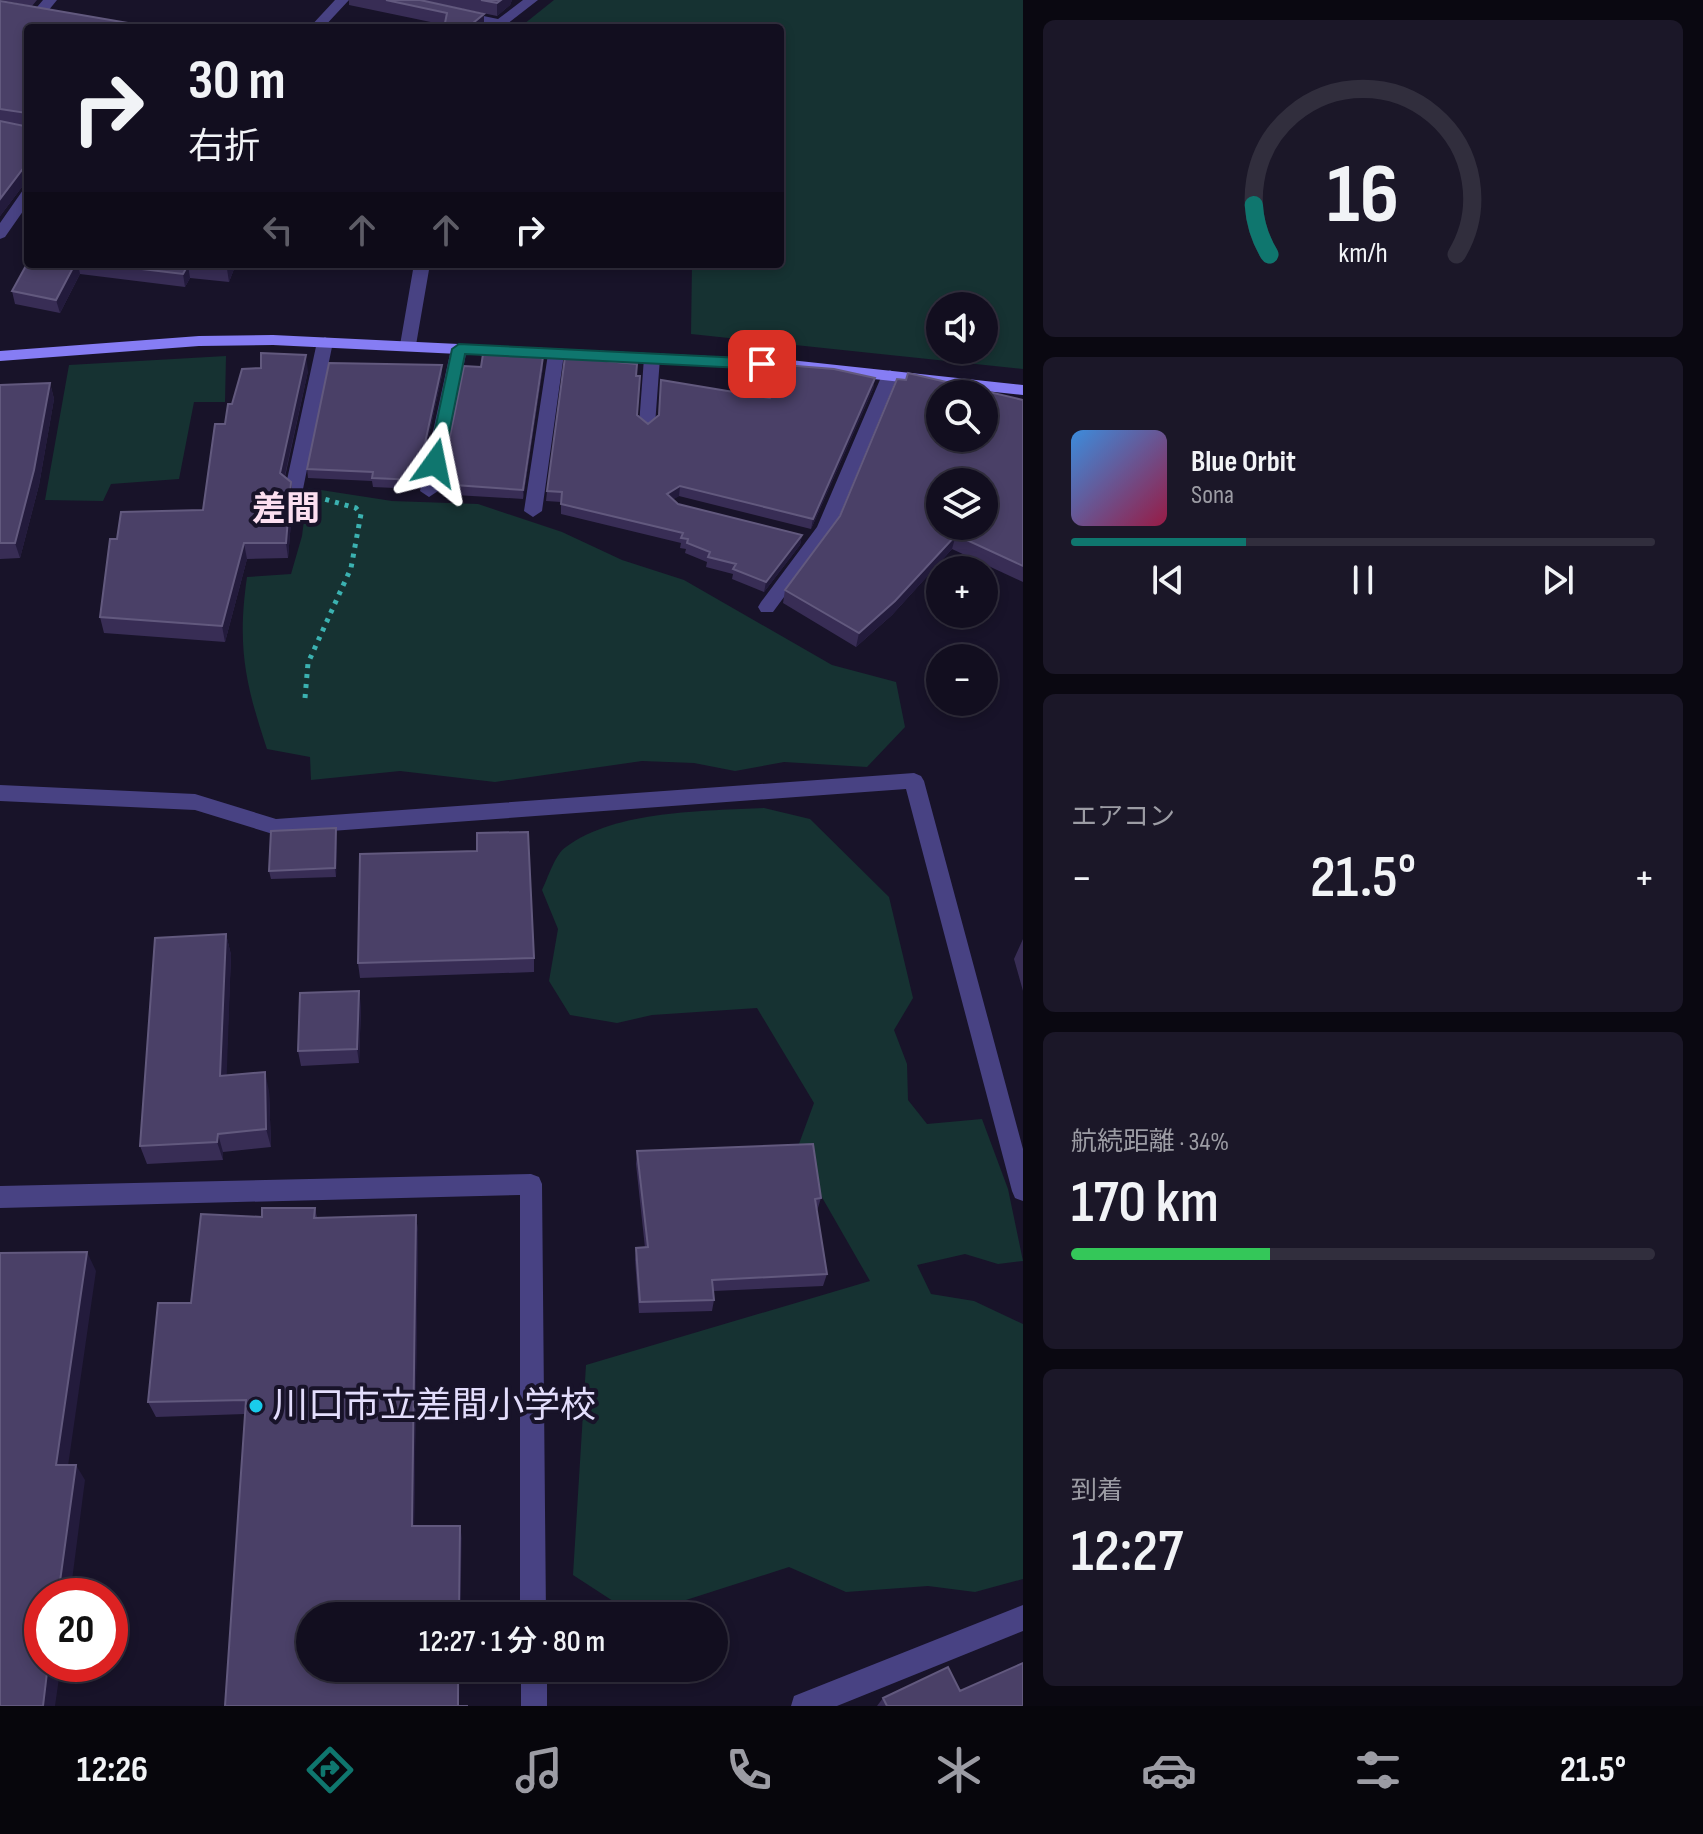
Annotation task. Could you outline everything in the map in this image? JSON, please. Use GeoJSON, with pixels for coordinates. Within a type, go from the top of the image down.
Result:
{"type":"FeatureCollection","features":[{"type":"Feature","properties":{"kind":"street"},"geometry":{"type":"LineString","coordinates":[[39,13],[50,0]]}},
{"type":"Feature","properties":{"kind":"street"},"geometry":{"type":"LineString","coordinates":[[320,24],[342,0]]}},
{"type":"Feature","properties":{"kind":"street"},"geometry":{"type":"LineString","coordinates":[[499,24],[531,0]]}},
{"type":"Feature","properties":{"kind":"street"},"geometry":{"type":"LineString","coordinates":[[442,12],[488,24]]}},
{"type":"Feature","properties":{"kind":"street"},"geometry":{"type":"LineString","coordinates":[[0,234],[24,199]]}},
{"type":"Feature","properties":{"kind":"street"},"geometry":{"type":"LineString","coordinates":[[408,345],[421,268]]}},
{"type":"Feature","properties":{"kind":"street"},"geometry":{"type":"LineString","coordinates":[[0,356],[199,341],[325,342],[790,365],[1023,390]]}},
{"type":"Feature","properties":{"kind":"street"},"geometry":{"type":"LineString","coordinates":[[294,489],[325,342]]}},
{"type":"Feature","properties":{"kind":"street"},"geometry":{"type":"LineString","coordinates":[[429,491],[459,349]]}},
{"type":"Feature","properties":{"kind":"street"},"geometry":{"type":"LineString","coordinates":[[533,511],[556,354]]}},
{"type":"Feature","properties":{"kind":"street"},"geometry":{"type":"LineString","coordinates":[[647,425],[652,358]]}},
{"type":"Feature","properties":{"kind":"street"},"geometry":{"type":"LineString","coordinates":[[767,607],[810,538],[825,529],[890,375]]}},
{"type":"Feature","properties":{"kind":"street"},"geometry":{"type":"LineString","coordinates":[[0,793],[195,802],[276,827],[914,781],[1023,1191]]}},
{"type":"Feature","properties":{"kind":"street"},"geometry":{"type":"LineString","coordinates":[[0,1197],[531,1184],[533,1602]]}},
{"type":"Feature","properties":{"kind":"street"},"geometry":{"type":"LineString","coordinates":[[804,1706],[842,1699],[1023,1618]]}},
{"type":"Feature","properties":{"kind":"street"},"geometry":{"type":"LineString","coordinates":[[534,1682],[534,1706]]}},
{"type":"Feature","properties":{"kind":"path"},"geometry":{"type":"LineString","coordinates":[[294,489],[356,508],[361,514],[351,568],[308,663],[305,698]]}},
{"type":"Feature","properties":{"kind":"green space"},"geometry":{"type":"Polygon","coordinates":[[[554,0],[1023,0],[1023,369],[976,364],[998,364],[998,292],[926,292],[926,359],[691,334],[692,268],[784,268],[784,24],[524,24],[554,0]]]}},
{"type":"Feature","properties":{"kind":"green space"},"geometry":{"type":"Polygon","coordinates":[[[226,356],[225,402],[194,402],[179,479],[111,484],[103,501],[45,500],[69,365],[226,356]]]}},
{"type":"Feature","properties":{"kind":"green space"},"geometry":{"type":"Polygon","coordinates":[[[308,488],[392,501],[478,504],[562,532],[622,560],[684,580],[832,665],[896,682],[905,727],[867,767],[784,762],[735,771],[694,763],[642,761],[495,782],[400,771],[311,780],[310,757],[267,749],[248,684],[243,644],[247,577],[291,574],[302,536],[308,488]]]}},
{"type":"Feature","properties":{"kind":"green space"},"geometry":{"type":"Polygon","coordinates":[[[764,808],[810,819],[889,897],[913,998],[894,1030],[907,1064],[908,1100],[927,1124],[982,1119],[1008,1189],[1023,1261],[998,1264],[965,1254],[917,1265],[931,1294],[974,1301],[1023,1324],[1023,1579],[975,1592],[928,1586],[846,1592],[789,1567],[680,1602],[614,1602],[573,1575],[586,1365],[870,1281],[796,1152],[814,1103],[757,1008],[652,1015],[617,1023],[570,1015],[549,981],[558,929],[542,890],[562,850],[586,835],[610,826],[635,819],[764,808]]]}},
{"type":"Feature","properties":{"kind":"building"},"geometry":{"type":"Polygon","coordinates":[[[386,0],[420,0],[484,14],[472,24],[445,24],[447,13],[386,0]]]}},
{"type":"Feature","properties":{"kind":"building"},"geometry":{"type":"Polygon","coordinates":[[[0,1],[134,24],[24,24],[24,113],[0,109],[0,1]]]}},
{"type":"Feature","properties":{"kind":"building"},"geometry":{"type":"Polygon","coordinates":[[[0,121],[24,126],[24,167],[0,199],[0,121]]]}},
{"type":"Feature","properties":{"kind":"building"},"geometry":{"type":"Polygon","coordinates":[[[25,268],[73,268],[56,300],[12,291],[25,268]]]}},
{"type":"Feature","properties":{"kind":"building"},"geometry":{"type":"Polygon","coordinates":[[[133,268],[186,268],[183,274],[133,268]]]}},
{"type":"Feature","properties":{"kind":"building"},"geometry":{"type":"Polygon","coordinates":[[[261,353],[306,355],[280,473],[291,482],[286,543],[244,543],[222,626],[100,617],[110,539],[117,539],[121,512],[203,510],[215,424],[225,424],[228,404],[232,404],[242,369],[261,368],[261,353]]]}},
{"type":"Feature","properties":{"kind":"building"},"geometry":{"type":"Polygon","coordinates":[[[483,354],[543,357],[523,490],[455,485],[456,481],[441,481],[464,366],[481,367],[483,354]]]}},
{"type":"Feature","properties":{"kind":"building"},"geometry":{"type":"Polygon","coordinates":[[[565,357],[637,364],[636,376],[640,376],[637,415],[648,424],[659,415],[661,380],[770,398],[772,364],[834,369],[875,378],[813,519],[680,486],[667,494],[678,504],[802,535],[766,582],[733,569],[736,564],[708,557],[710,552],[681,538],[683,533],[561,504],[562,492],[547,491],[565,357]]]}},
{"type":"Feature","properties":{"kind":"building"},"geometry":{"type":"Polygon","coordinates":[[[329,363],[442,365],[417,480],[372,478],[373,472],[307,469],[329,363]]]}},
{"type":"Feature","properties":{"kind":"building"},"geometry":{"type":"Polygon","coordinates":[[[908,373],[938,380],[926,380],[926,452],[998,452],[998,394],[1023,400],[1023,566],[967,540],[998,540],[998,468],[926,468],[926,540],[951,540],[937,556],[926,556],[926,567],[859,633],[785,590],[840,516],[897,379],[906,380],[908,373]]]}},
{"type":"Feature","properties":{"kind":"building"},"geometry":{"type":"Polygon","coordinates":[[[50,383],[34,470],[15,543],[0,543],[0,385],[50,383]]]}},
{"type":"Feature","properties":{"kind":"building"},"geometry":{"type":"Polygon","coordinates":[[[336,828],[335,868],[269,871],[271,831],[336,828]]]}},
{"type":"Feature","properties":{"kind":"building"},"geometry":{"type":"Polygon","coordinates":[[[528,832],[534,958],[358,963],[360,854],[477,851],[477,833],[528,832]]]}},
{"type":"Feature","properties":{"kind":"building"},"geometry":{"type":"Polygon","coordinates":[[[226,934],[220,1076],[265,1072],[266,1129],[218,1134],[217,1142],[140,1146],[155,938],[226,934]]]}},
{"type":"Feature","properties":{"kind":"building"},"geometry":{"type":"Polygon","coordinates":[[[359,991],[357,1049],[298,1051],[300,993],[359,991]]]}},
{"type":"Feature","properties":{"kind":"building"},"geometry":{"type":"Polygon","coordinates":[[[813,1144],[821,1198],[815,1199],[827,1274],[712,1280],[714,1300],[640,1302],[636,1248],[648,1247],[637,1151],[813,1144]]]}},
{"type":"Feature","properties":{"kind":"building"},"geometry":{"type":"Polygon","coordinates":[[[262,1208],[315,1208],[314,1218],[416,1215],[412,1526],[460,1526],[459,1602],[296,1602],[296,1682],[458,1682],[458,1706],[225,1706],[246,1400],[148,1402],[158,1303],[191,1303],[201,1214],[262,1217],[262,1208]]]}},
{"type":"Feature","properties":{"kind":"building"},"geometry":{"type":"Polygon","coordinates":[[[87,1252],[56,1465],[76,1465],[60,1578],[24,1578],[24,1682],[46,1682],[43,1706],[0,1706],[0,1253],[87,1252]]]}},
{"type":"Feature","properties":{"kind":"building"},"geometry":{"type":"Polygon","coordinates":[[[1023,1663],[1023,1706],[887,1706],[883,1698],[948,1667],[960,1691],[1023,1663]]]}},
{"type":"Feature","properties":{"kind":"place","name":"川口市立差間小学校"},"geometry":{"type":"Point","coordinates":[256,1406]}},
{"type":"Feature","properties":{"kind":"district","name":"差間"},"geometry":{"type":"Point","coordinates":[286,509]}},
{"type":"Feature","properties":{"kind":"route"},"geometry":{"type":"LineString","coordinates":[[435,463],[459,349],[762,364]]}}]}
